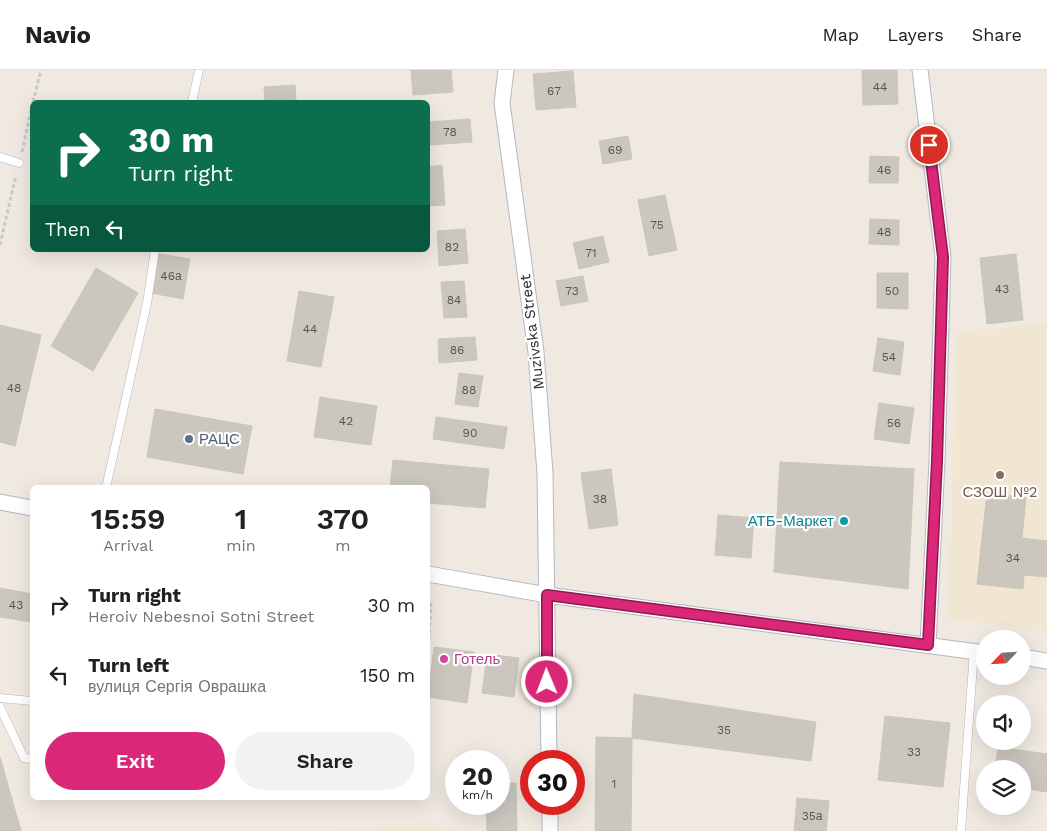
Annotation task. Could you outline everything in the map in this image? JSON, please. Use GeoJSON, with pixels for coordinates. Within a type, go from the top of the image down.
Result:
{"type":"FeatureCollection","features":[{"type":"Feature","properties":{"kind":"street","name":"Muzivska Street"},"geometry":{"type":"LineString","coordinates":[[506,70],[502,103],[537,361],[545,473],[549,750]]}},
{"type":"Feature","properties":{"kind":"street"},"geometry":{"type":"LineString","coordinates":[[920,70],[943,257],[937,461],[928,645]]}},
{"type":"Feature","properties":{"kind":"street"},"geometry":{"type":"LineString","coordinates":[[0,502],[30,508]]}},
{"type":"Feature","properties":{"kind":"street"},"geometry":{"type":"LineString","coordinates":[[430,574],[547,595],[976,651]]}},
{"type":"Feature","properties":{"kind":"street"},"geometry":{"type":"LineString","coordinates":[[1031,659],[1047,661]]}},
{"type":"Feature","properties":{"kind":"street"},"geometry":{"type":"LineString","coordinates":[[550,815],[550,831]]}},
{"type":"Feature","properties":{"kind":"lane"},"geometry":{"type":"LineString","coordinates":[[192,100],[199,70]]}},
{"type":"Feature","properties":{"kind":"lane"},"geometry":{"type":"LineString","coordinates":[[0,157],[19,162]]}},
{"type":"Feature","properties":{"kind":"lane"},"geometry":{"type":"LineString","coordinates":[[107,485],[147,303],[154,252]]}},
{"type":"Feature","properties":{"kind":"lane"},"geometry":{"type":"LineString","coordinates":[[961,831],[976,685]]}},
{"type":"Feature","properties":{"kind":"lane"},"geometry":{"type":"LineString","coordinates":[[0,698],[30,701]]}},
{"type":"Feature","properties":{"kind":"lane"},"geometry":{"type":"LineString","coordinates":[[0,707],[24,758],[30,759]]}},
{"type":"Feature","properties":{"kind":"path"},"geometry":{"type":"LineString","coordinates":[[34,100],[41,70]]}},
{"type":"Feature","properties":{"kind":"path"},"geometry":{"type":"LineString","coordinates":[[430,628],[432,603]]}},
{"type":"Feature","properties":{"kind":"shaded area","name":"СЗОШ №2"},"geometry":{"type":"Polygon","coordinates":[[[1047,324],[1047,632],[948,619],[957,332],[1047,324]]]}},
{"type":"Feature","properties":{"kind":"shaded area"},"geometry":{"type":"Polygon","coordinates":[[[441,827],[441,831],[313,831],[441,827]]]}},
{"type":"Feature","properties":{"kind":"building"},"geometry":{"type":"Polygon","coordinates":[[[411,70],[451,70],[453,92],[413,95],[411,70]]]}},
{"type":"Feature","properties":{"kind":"building"},"geometry":{"type":"Polygon","coordinates":[[[862,70],[897,70],[898,104],[863,105],[862,70]]]}},
{"type":"Feature","properties":{"kind":"building"},"geometry":{"type":"Polygon","coordinates":[[[573,71],[576,107],[536,110],[533,74],[573,71]]]}},
{"type":"Feature","properties":{"kind":"building"},"geometry":{"type":"Polygon","coordinates":[[[295,85],[296,100],[265,100],[264,87],[295,85]]]}},
{"type":"Feature","properties":{"kind":"building"},"geometry":{"type":"Polygon","coordinates":[[[470,119],[472,142],[430,145],[430,122],[470,119]]]}},
{"type":"Feature","properties":{"kind":"building"},"geometry":{"type":"Polygon","coordinates":[[[628,136],[632,159],[603,164],[599,141],[628,136]]]}},
{"type":"Feature","properties":{"kind":"building"},"geometry":{"type":"Polygon","coordinates":[[[870,156],[899,157],[898,183],[869,183],[870,156]]]}},
{"type":"Feature","properties":{"kind":"building"},"geometry":{"type":"Polygon","coordinates":[[[442,165],[445,205],[430,206],[430,167],[442,165]]]}},
{"type":"Feature","properties":{"kind":"building"},"geometry":{"type":"Polygon","coordinates":[[[665,195],[677,250],[649,256],[638,200],[665,195]]]}},
{"type":"Feature","properties":{"kind":"building"},"geometry":{"type":"Polygon","coordinates":[[[870,219],[899,220],[899,245],[869,244],[870,219]]]}},
{"type":"Feature","properties":{"kind":"building"},"geometry":{"type":"Polygon","coordinates":[[[465,229],[468,263],[439,266],[437,231],[465,229]]]}},
{"type":"Feature","properties":{"kind":"building"},"geometry":{"type":"Polygon","coordinates":[[[603,236],[609,262],[579,269],[573,243],[603,236]]]}},
{"type":"Feature","properties":{"kind":"building"},"geometry":{"type":"Polygon","coordinates":[[[159,254],[190,259],[183,299],[151,293],[159,254]]]}},
{"type":"Feature","properties":{"kind":"building"},"geometry":{"type":"Polygon","coordinates":[[[1016,254],[1023,320],[987,324],[980,258],[1016,254]]]}},
{"type":"Feature","properties":{"kind":"building"},"geometry":{"type":"Polygon","coordinates":[[[96,268],[138,293],[93,371],[51,346],[96,268]]]}},
{"type":"Feature","properties":{"kind":"building"},"geometry":{"type":"Polygon","coordinates":[[[877,273],[908,273],[908,309],[877,308],[877,273]]]}},
{"type":"Feature","properties":{"kind":"building"},"geometry":{"type":"Polygon","coordinates":[[[583,276],[588,301],[561,306],[556,281],[583,276]]]}},
{"type":"Feature","properties":{"kind":"building"},"geometry":{"type":"Polygon","coordinates":[[[464,281],[467,317],[444,318],[441,282],[464,281]]]}},
{"type":"Feature","properties":{"kind":"building"},"geometry":{"type":"Polygon","coordinates":[[[299,291],[334,297],[321,367],[287,361],[299,291]]]}},
{"type":"Feature","properties":{"kind":"building"},"geometry":{"type":"Polygon","coordinates":[[[0,325],[41,335],[15,446],[0,442],[0,325]]]}},
{"type":"Feature","properties":{"kind":"building"},"geometry":{"type":"Polygon","coordinates":[[[475,337],[477,360],[439,363],[438,339],[475,337]]]}},
{"type":"Feature","properties":{"kind":"building"},"geometry":{"type":"Polygon","coordinates":[[[878,338],[904,342],[900,375],[873,371],[878,338]]]}},
{"type":"Feature","properties":{"kind":"building"},"geometry":{"type":"Polygon","coordinates":[[[459,373],[483,376],[478,407],[455,404],[459,373]]]}},
{"type":"Feature","properties":{"kind":"building"},"geometry":{"type":"Polygon","coordinates":[[[320,397],[377,406],[371,445],[314,437],[320,397]]]}},
{"type":"Feature","properties":{"kind":"building"},"geometry":{"type":"Polygon","coordinates":[[[879,403],[914,408],[909,444],[874,439],[879,403]]]}},
{"type":"Feature","properties":{"kind":"building"},"geometry":{"type":"Polygon","coordinates":[[[155,409],[252,426],[243,474],[147,457],[155,409]]]}},
{"type":"Feature","properties":{"kind":"building"},"geometry":{"type":"Polygon","coordinates":[[[436,417],[507,427],[504,449],[433,439],[436,417]]]}},
{"type":"Feature","properties":{"kind":"building"},"geometry":{"type":"Polygon","coordinates":[[[393,460],[489,469],[485,508],[430,503],[430,485],[390,485],[393,460]]]}},
{"type":"Feature","properties":{"kind":"building","name":"АТБ-Маркет"},"geometry":{"type":"Polygon","coordinates":[[[780,462],[914,469],[908,589],[774,572],[780,462]]]}},
{"type":"Feature","properties":{"kind":"building"},"geometry":{"type":"Polygon","coordinates":[[[611,469],[618,525],[589,529],[581,473],[611,469]]]}},
{"type":"Feature","properties":{"kind":"building"},"geometry":{"type":"Polygon","coordinates":[[[987,493],[1026,498],[1022,538],[1047,541],[1047,577],[1024,575],[1023,589],[977,584],[987,493]]]}},
{"type":"Feature","properties":{"kind":"building"},"geometry":{"type":"Polygon","coordinates":[[[718,515],[754,518],[751,558],[715,555],[718,515]]]}},
{"type":"Feature","properties":{"kind":"building"},"geometry":{"type":"Polygon","coordinates":[[[0,588],[30,594],[30,622],[0,617],[0,588]]]}},
{"type":"Feature","properties":{"kind":"building"},"geometry":{"type":"Polygon","coordinates":[[[434,647],[474,652],[467,703],[430,697],[434,647]]]}},
{"type":"Feature","properties":{"kind":"building"},"geometry":{"type":"Polygon","coordinates":[[[487,654],[519,658],[514,697],[482,693],[487,654]]]}},
{"type":"Feature","properties":{"kind":"building"},"geometry":{"type":"Polygon","coordinates":[[[634,694],[816,722],[811,761],[632,738],[634,694]]]}},
{"type":"Feature","properties":{"kind":"building"},"geometry":{"type":"Polygon","coordinates":[[[885,716],[950,723],[943,787],[878,780],[885,716]]]}},
{"type":"Feature","properties":{"kind":"building"},"geometry":{"type":"Polygon","coordinates":[[[596,737],[632,738],[631,831],[595,831],[596,737]]]}},
{"type":"Feature","properties":{"kind":"building"},"geometry":{"type":"Polygon","coordinates":[[[998,750],[1019,750],[1047,754],[1047,792],[1031,789],[1031,760],[996,760],[998,750]]]}},
{"type":"Feature","properties":{"kind":"building"},"geometry":{"type":"Polygon","coordinates":[[[0,757],[21,831],[0,831],[0,757]]]}},
{"type":"Feature","properties":{"kind":"building"},"geometry":{"type":"Polygon","coordinates":[[[510,783],[516,783],[517,831],[487,831],[486,815],[510,815],[510,783]]]}},
{"type":"Feature","properties":{"kind":"building"},"geometry":{"type":"Polygon","coordinates":[[[797,798],[829,801],[826,831],[794,831],[797,798]]]}},
{"type":"Feature","properties":{"kind":"place","name":"РАЦС"},"geometry":{"type":"Point","coordinates":[189,439]}},
{"type":"Feature","properties":{"kind":"place","name":"СЗОШ №2"},"geometry":{"type":"Point","coordinates":[1000,475]}},
{"type":"Feature","properties":{"kind":"place","name":"АТБ-Маркет"},"geometry":{"type":"Point","coordinates":[844,521]}},
{"type":"Feature","properties":{"kind":"place","name":"Готель"},"geometry":{"type":"Point","coordinates":[444,659]}},
{"type":"Feature","properties":{"kind":"route"},"geometry":{"type":"LineString","coordinates":[[547,682],[547,595],[928,645],[937,461],[943,257],[929,145]]}}]}
